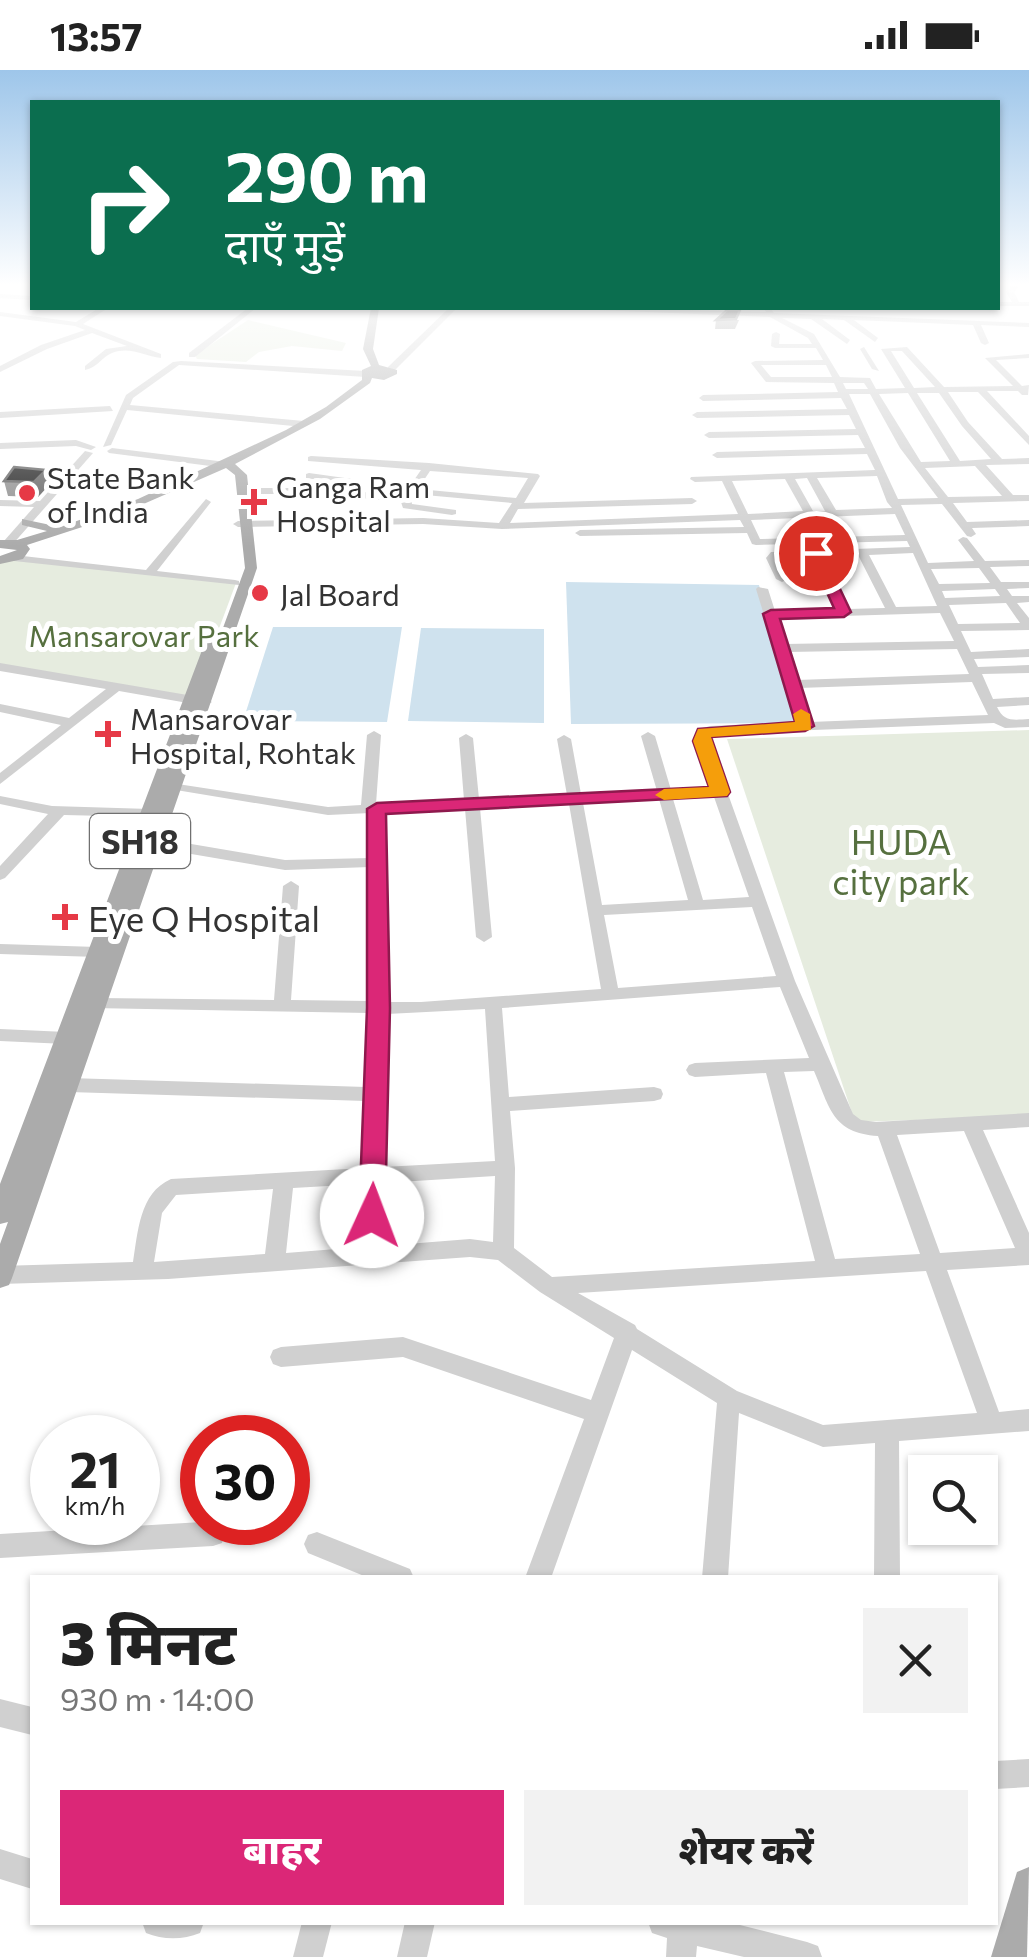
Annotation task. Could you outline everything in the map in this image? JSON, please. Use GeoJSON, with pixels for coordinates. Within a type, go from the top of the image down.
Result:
{"type":"FeatureCollection","features":[{"type":"Feature","properties":{"kind":"main road"},"geometry":{"type":"LineString","coordinates":[[11,550],[226,469],[350,396],[377,371]]}},
{"type":"Feature","properties":{"kind":"main road"},"geometry":{"type":"LineString","coordinates":[[11,550],[142,510],[226,469],[344,408],[377,371]]}},
{"type":"Feature","properties":{"kind":"main road","name":"SH18"},"geometry":{"type":"LineString","coordinates":[[226,469],[243,491],[244,524],[228,618]]}},
{"type":"Feature","properties":{"kind":"main road","name":"SH18"},"geometry":{"type":"LineString","coordinates":[[0,1215],[150,813],[252,568],[244,524],[226,469]]}},
{"type":"Feature","properties":{"kind":"main road"},"geometry":{"type":"LineString","coordinates":[[26,522],[62,532]]}},
{"type":"Feature","properties":{"kind":"main road","name":"SH18"},"geometry":{"type":"LineString","coordinates":[[0,1276],[176,786],[196,702]]}},
{"type":"Feature","properties":{"kind":"main road"},"geometry":{"type":"LineString","coordinates":[[1009,1957],[1029,1884]]}},
{"type":"Feature","properties":{"kind":"street"},"geometry":{"type":"LineString","coordinates":[[99,450],[108,412],[145,371]]}},
{"type":"Feature","properties":{"kind":"street"},"geometry":{"type":"LineString","coordinates":[[164,371],[140,387],[123,407],[99,450],[26,522],[11,550],[148,574],[234,583]]}},
{"type":"Feature","properties":{"kind":"street"},"geometry":{"type":"LineString","coordinates":[[761,371],[766,379],[796,380],[828,371]]}},
{"type":"Feature","properties":{"kind":"street"},"geometry":{"type":"LineString","coordinates":[[790,371],[804,395]]}},
{"type":"Feature","properties":{"kind":"street"},"geometry":{"type":"LineString","coordinates":[[832,371],[996,718],[1006,724],[1029,724]]}},
{"type":"Feature","properties":{"kind":"street"},"geometry":{"type":"LineString","coordinates":[[836,371],[866,379],[876,392],[917,465],[966,533],[982,564],[1029,626]]}},
{"type":"Feature","properties":{"kind":"street"},"geometry":{"type":"LineString","coordinates":[[898,371],[958,464]]}},
{"type":"Feature","properties":{"kind":"street"},"geometry":{"type":"LineString","coordinates":[[923,371],[999,462]]}},
{"type":"Feature","properties":{"kind":"street"},"geometry":{"type":"LineString","coordinates":[[1004,371],[1029,396]]}},
{"type":"Feature","properties":{"kind":"street"},"geometry":{"type":"LineString","coordinates":[[703,398],[1024,388]]}},
{"type":"Feature","properties":{"kind":"street"},"geometry":{"type":"LineString","coordinates":[[980,389],[1029,442]]}},
{"type":"Feature","properties":{"kind":"street"},"geometry":{"type":"LineString","coordinates":[[123,407],[304,424]]}},
{"type":"Feature","properties":{"kind":"street"},"geometry":{"type":"LineString","coordinates":[[0,416],[108,412]]}},
{"type":"Feature","properties":{"kind":"street"},"geometry":{"type":"LineString","coordinates":[[698,415],[850,412]]}},
{"type":"Feature","properties":{"kind":"street"},"geometry":{"type":"LineString","coordinates":[[1015,425],[1029,425]]}},
{"type":"Feature","properties":{"kind":"street"},"geometry":{"type":"LineString","coordinates":[[709,434],[860,432]]}},
{"type":"Feature","properties":{"kind":"street"},"geometry":{"type":"LineString","coordinates":[[0,446],[76,443],[226,469]]}},
{"type":"Feature","properties":{"kind":"street"},"geometry":{"type":"LineString","coordinates":[[717,455],[868,452]]}},
{"type":"Feature","properties":{"kind":"street"},"geometry":{"type":"LineString","coordinates":[[784,453],[809,513]]}},
{"type":"Feature","properties":{"kind":"street"},"geometry":{"type":"LineString","coordinates":[[244,524],[319,522],[484,531],[505,522],[534,475],[311,459]]}},
{"type":"Feature","properties":{"kind":"street"},"geometry":{"type":"LineString","coordinates":[[344,492],[366,462]]}},
{"type":"Feature","properties":{"kind":"street"},"geometry":{"type":"LineString","coordinates":[[978,463],[1010,498]]}},
{"type":"Feature","properties":{"kind":"street"},"geometry":{"type":"LineString","coordinates":[[917,465],[1028,463]]}},
{"type":"Feature","properties":{"kind":"street"},"geometry":{"type":"LineString","coordinates":[[372,494],[398,464]]}},
{"type":"Feature","properties":{"kind":"street"},"geometry":{"type":"LineString","coordinates":[[428,466],[409,495],[408,506],[505,522],[832,512],[944,500],[1029,498]]}},
{"type":"Feature","properties":{"kind":"street"},"geometry":{"type":"LineString","coordinates":[[456,494],[474,470]]}},
{"type":"Feature","properties":{"kind":"street"},"geometry":{"type":"LineString","coordinates":[[694,479],[878,473]]}},
{"type":"Feature","properties":{"kind":"street"},"geometry":{"type":"LineString","coordinates":[[810,475],[832,512]]}},
{"type":"Feature","properties":{"kind":"street"},"geometry":{"type":"LineString","coordinates":[[309,476],[352,482]]}},
{"type":"Feature","properties":{"kind":"street"},"geometry":{"type":"LineString","coordinates":[[726,478],[749,530],[759,542],[912,544]]}},
{"type":"Feature","properties":{"kind":"street"},"geometry":{"type":"LineString","coordinates":[[243,491],[456,494],[518,504],[692,501]]}},
{"type":"Feature","properties":{"kind":"street"},"geometry":{"type":"LineString","coordinates":[[319,522],[323,491]]}},
{"type":"Feature","properties":{"kind":"street"},"geometry":{"type":"LineString","coordinates":[[148,574],[206,502]]}},
{"type":"Feature","properties":{"kind":"street"},"geometry":{"type":"LineString","coordinates":[[0,503],[43,504]]}},
{"type":"Feature","properties":{"kind":"street"},"geometry":{"type":"LineString","coordinates":[[966,533],[1029,523]]}},
{"type":"Feature","properties":{"kind":"street"},"geometry":{"type":"LineString","coordinates":[[580,534],[749,530]]}},
{"type":"Feature","properties":{"kind":"street"},"geometry":{"type":"LineString","coordinates":[[782,580],[772,556],[862,552],[912,544]]}},
{"type":"Feature","properties":{"kind":"street"},"geometry":{"type":"LineString","coordinates":[[1002,545],[1022,563]]}},
{"type":"Feature","properties":{"kind":"street"},"geometry":{"type":"LineString","coordinates":[[862,552],[892,610]]}},
{"type":"Feature","properties":{"kind":"street"},"geometry":{"type":"LineString","coordinates":[[816,553],[844,612]]}},
{"type":"Feature","properties":{"kind":"street"},"geometry":{"type":"LineString","coordinates":[[923,566],[1022,563]]}},
{"type":"Feature","properties":{"kind":"street"},"geometry":{"type":"LineString","coordinates":[[933,588],[1029,585]]}},
{"type":"Feature","properties":{"kind":"street"},"geometry":{"type":"LineString","coordinates":[[762,590],[805,726]]}},
{"type":"Feature","properties":{"kind":"street"},"geometry":{"type":"LineString","coordinates":[[771,614],[1029,600]]}},
{"type":"Feature","properties":{"kind":"street"},"geometry":{"type":"LineString","coordinates":[[952,628],[1029,626]]}},
{"type":"Feature","properties":{"kind":"street"},"geometry":{"type":"LineString","coordinates":[[782,648],[1029,653]]}},
{"type":"Feature","properties":{"kind":"street"},"geometry":{"type":"LineString","coordinates":[[0,667],[196,702]]}},
{"type":"Feature","properties":{"kind":"street"},"geometry":{"type":"LineString","coordinates":[[792,684],[1029,669]]}},
{"type":"Feature","properties":{"kind":"street"},"geometry":{"type":"LineString","coordinates":[[0,780],[114,689]]}},
{"type":"Feature","properties":{"kind":"street"},"geometry":{"type":"LineString","coordinates":[[988,703],[1029,702]]}},
{"type":"Feature","properties":{"kind":"street"},"geometry":{"type":"LineString","coordinates":[[0,708],[72,723]]}},
{"type":"Feature","properties":{"kind":"street"},"geometry":{"type":"LineString","coordinates":[[996,718],[704,732],[702,741],[786,980],[846,1122],[861,1128],[885,1129],[1029,1120]]}},
{"type":"Feature","properties":{"kind":"street"},"geometry":{"type":"LineString","coordinates":[[371,1255],[378,1008],[377,862],[372,809],[374,734]]}},
{"type":"Feature","properties":{"kind":"street"},"geometry":{"type":"LineString","coordinates":[[648,736],[697,904]]}},
{"type":"Feature","properties":{"kind":"street"},"geometry":{"type":"LineString","coordinates":[[466,738],[484,937]]}},
{"type":"Feature","properties":{"kind":"street"},"geometry":{"type":"LineString","coordinates":[[564,739],[611,994]]}},
{"type":"Feature","properties":{"kind":"street"},"geometry":{"type":"LineString","coordinates":[[0,758],[22,763]]}},
{"type":"Feature","properties":{"kind":"street"},"geometry":{"type":"LineString","coordinates":[[176,786],[328,811],[720,792]]}},
{"type":"Feature","properties":{"kind":"street"},"geometry":{"type":"LineString","coordinates":[[0,800],[60,810],[150,813]]}},
{"type":"Feature","properties":{"kind":"street"},"geometry":{"type":"LineString","coordinates":[[0,874],[60,810]]}},
{"type":"Feature","properties":{"kind":"street"},"geometry":{"type":"LineString","coordinates":[[156,843],[285,865],[377,862]]}},
{"type":"Feature","properties":{"kind":"street"},"geometry":{"type":"LineString","coordinates":[[282,1006],[291,886]]}},
{"type":"Feature","properties":{"kind":"street"},"geometry":{"type":"LineString","coordinates":[[595,910],[758,902]]}},
{"type":"Feature","properties":{"kind":"street"},"geometry":{"type":"LineString","coordinates":[[0,949],[98,952]]}},
{"type":"Feature","properties":{"kind":"street"},"geometry":{"type":"LineString","coordinates":[[98,1004],[378,1008],[786,980]]}},
{"type":"Feature","properties":{"kind":"street"},"geometry":{"type":"LineString","coordinates":[[493,1003],[505,1168],[503,1252]]}},
{"type":"Feature","properties":{"kind":"street"},"geometry":{"type":"LineString","coordinates":[[0,1035],[66,1038]]}},
{"type":"Feature","properties":{"kind":"street"},"geometry":{"type":"LineString","coordinates":[[695,1070],[821,1064]]}},
{"type":"Feature","properties":{"kind":"street"},"geometry":{"type":"LineString","coordinates":[[773,1066],[827,1268]]}},
{"type":"Feature","properties":{"kind":"street"},"geometry":{"type":"LineString","coordinates":[[69,1085],[376,1094]]}},
{"type":"Feature","properties":{"kind":"street"},"geometry":{"type":"LineString","coordinates":[[502,1105],[654,1094]]}},
{"type":"Feature","properties":{"kind":"street"},"geometry":{"type":"LineString","coordinates":[[548,1286],[1029,1256],[970,1122]]}},
{"type":"Feature","properties":{"kind":"street"},"geometry":{"type":"LineString","coordinates":[[885,1129],[992,1422]]}},
{"type":"Feature","properties":{"kind":"street"},"geometry":{"type":"LineString","coordinates":[[142,1270],[152,1211],[170,1187],[505,1168]]}},
{"type":"Feature","properties":{"kind":"street"},"geometry":{"type":"LineString","coordinates":[[275,1262],[284,1182]]}},
{"type":"Feature","properties":{"kind":"street"},"geometry":{"type":"LineString","coordinates":[[0,1276],[470,1248],[503,1252],[548,1286],[729,1398],[824,1436],[1029,1420]]}},
{"type":"Feature","properties":{"kind":"street"},"geometry":{"type":"LineString","coordinates":[[539,1575],[628,1332]]}},
{"type":"Feature","properties":{"kind":"street"},"geometry":{"type":"LineString","coordinates":[[281,1356],[402,1347],[598,1413]]}},
{"type":"Feature","properties":{"kind":"street"},"geometry":{"type":"LineString","coordinates":[[715,1575],[729,1398]]}},
{"type":"Feature","properties":{"kind":"street"},"geometry":{"type":"LineString","coordinates":[[887,1432],[887,1575]]}},
{"type":"Feature","properties":{"kind":"street"},"geometry":{"type":"LineString","coordinates":[[0,1546],[180,1536]]}},
{"type":"Feature","properties":{"kind":"street"},"geometry":{"type":"LineString","coordinates":[[317,1544],[389,1575]]}},
{"type":"Feature","properties":{"kind":"street"},"geometry":{"type":"LineString","coordinates":[[0,1713],[30,1720]]}},
{"type":"Feature","properties":{"kind":"street"},"geometry":{"type":"LineString","coordinates":[[998,1774],[1029,1773]]}},
{"type":"Feature","properties":{"kind":"street"},"geometry":{"type":"LineString","coordinates":[[0,1864],[30,1873]]}},
{"type":"Feature","properties":{"kind":"street"},"geometry":{"type":"LineString","coordinates":[[308,1957],[316,1925]]}},
{"type":"Feature","properties":{"kind":"street"},"geometry":{"type":"LineString","coordinates":[[412,1957],[419,1925]]}},
{"type":"Feature","properties":{"kind":"street"},"geometry":{"type":"LineString","coordinates":[[678,1934],[807,1957]]}},
{"type":"Feature","properties":{"kind":"green space","name":"Mansarovar Park"},"geometry":{"type":"Polygon","coordinates":[[[0,560],[236,583],[192,701],[0,665],[0,560]]]}},
{"type":"Feature","properties":{"kind":"green space","name":"HUDA city park"},"geometry":{"type":"Polygon","coordinates":[[[1029,730],[1029,1116],[855,1122],[727,739],[1029,730]]]}},
{"type":"Feature","properties":{"kind":"water"},"geometry":{"type":"Polygon","coordinates":[[[566,582],[759,585],[797,723],[571,724],[566,582]]]}},
{"type":"Feature","properties":{"kind":"water"},"geometry":{"type":"Polygon","coordinates":[[[273,627],[402,627],[387,722],[243,721],[273,627]]]}},
{"type":"Feature","properties":{"kind":"water"},"geometry":{"type":"Polygon","coordinates":[[[421,628],[544,629],[544,723],[408,721],[421,628]]]}},
{"type":"Feature","properties":{"kind":"building"},"geometry":{"type":"Polygon","coordinates":[[[14,467],[46,470],[34,482],[4,481],[14,467]]]}},
{"type":"Feature","properties":{"kind":"slow traffic"},"geometry":{"type":"LineString","coordinates":[[664,795],[720,792],[702,741],[704,732],[805,726],[801,714]]}},
{"type":"Feature","properties":{"kind":"place","name":"State Bank of India"},"geometry":{"type":"Point","coordinates":[27,493]}},
{"type":"Feature","properties":{"kind":"place","name":"Ganga Ram Hospital"},"geometry":{"type":"Point","coordinates":[254,502]}},
{"type":"Feature","properties":{"kind":"place","name":"Jal Board"},"geometry":{"type":"Point","coordinates":[260,593]}},
{"type":"Feature","properties":{"kind":"place","name":"Mansarovar Hospital, Rohtak"},"geometry":{"type":"Point","coordinates":[108,734]}},
{"type":"Feature","properties":{"kind":"place","name":"Eye Q Hospital"},"geometry":{"type":"Point","coordinates":[65,917]}},
{"type":"Feature","properties":{"kind":"route"},"geometry":{"type":"LineString","coordinates":[[372,1216],[378,1008],[377,809],[720,792],[702,741],[704,732],[805,726],[771,614],[844,612],[816,553]]}}]}
